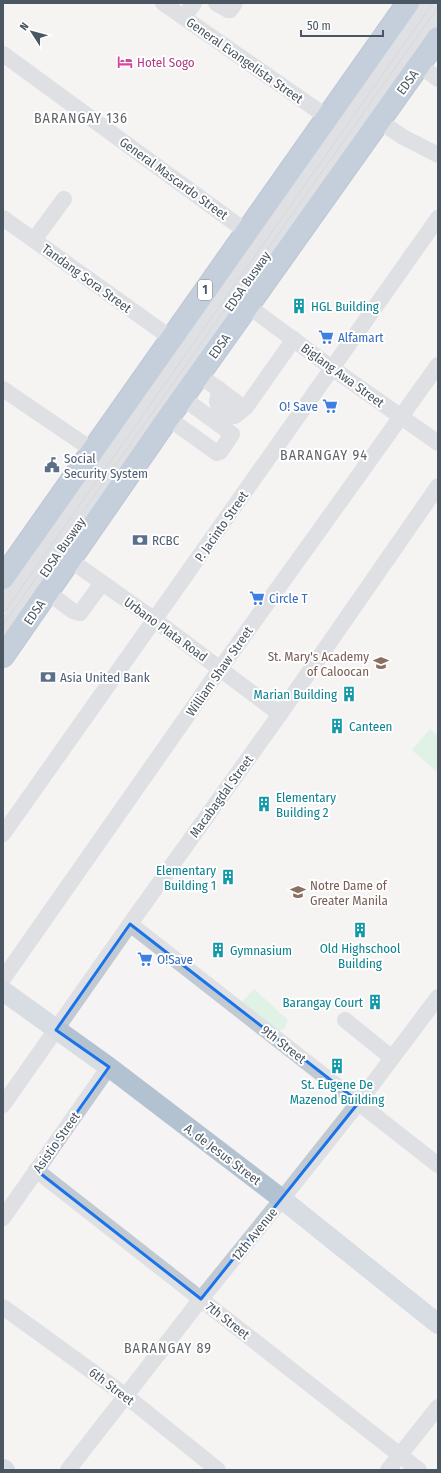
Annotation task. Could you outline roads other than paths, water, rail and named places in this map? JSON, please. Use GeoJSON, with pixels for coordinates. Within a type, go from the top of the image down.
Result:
{"type":"FeatureCollection","features":[{"type":"Feature","properties":{"kind":"highway","name":"1"},"geometry":{"type":"LineString","coordinates":[[6,567],[94,451],[171,338],[327,117],[403,5]]}},
{"type":"Feature","properties":{"kind":"highway","name":"EDSA"},"geometry":{"type":"LineString","coordinates":[[3,656],[199,375],[236,297],[379,121],[438,38]]}},
{"type":"Feature","properties":{"kind":"main road","name":"A. de Jesus Street"},"geometry":{"type":"LineString","coordinates":[[3,991],[109,1067],[282,1199],[438,1324]]}},
{"type":"Feature","properties":{"kind":"street","name":"General Evangelista Street"},"geometry":{"type":"LineString","coordinates":[[163,3],[187,22],[327,117]]}},
{"type":"Feature","properties":{"kind":"street"},"geometry":{"type":"LineString","coordinates":[[187,22],[194,3]]}},
{"type":"Feature","properties":{"kind":"street"},"geometry":{"type":"LineString","coordinates":[[216,3],[228,10],[230,10],[235,3]]}},
{"type":"Feature","properties":{"kind":"street","name":"EDSA Busway"},"geometry":{"type":"LineString","coordinates":[[236,297],[426,3]]}},
{"type":"Feature","properties":{"kind":"street","name":"EDSA Busway"},"geometry":{"type":"LineString","coordinates":[[3,604],[94,487],[236,297],[438,12]]}},
{"type":"Feature","properties":{"kind":"street","name":"General Mascardo Street"},"geometry":{"type":"LineString","coordinates":[[3,54],[247,232]]}},
{"type":"Feature","properties":{"kind":"street"},"geometry":{"type":"LineString","coordinates":[[419,65],[438,79]]}},
{"type":"Feature","properties":{"kind":"street"},"geometry":{"type":"LineString","coordinates":[[379,121],[403,137],[438,155]]}},
{"type":"Feature","properties":{"kind":"street"},"geometry":{"type":"LineString","coordinates":[[34,240],[64,199]]}},
{"type":"Feature","properties":{"kind":"street","name":"Tandang Sora Street"},"geometry":{"type":"LineString","coordinates":[[3,218],[171,338]]}},
{"type":"Feature","properties":{"kind":"street","name":"P. Jacinto Street"},"geometry":{"type":"LineString","coordinates":[[3,834],[438,218]]}},
{"type":"Feature","properties":{"kind":"street","name":"Biglang Awa Street"},"geometry":{"type":"LineString","coordinates":[[236,297],[332,368],[438,443]]}},
{"type":"Feature","properties":{"kind":"street"},"geometry":{"type":"LineString","coordinates":[[219,389],[218,405],[232,416],[235,416],[246,407],[294,339]]}},
{"type":"Feature","properties":{"kind":"street","name":"William Shaw Street"},"geometry":{"type":"LineString","coordinates":[[3,979],[220,669],[438,365]]}},
{"type":"Feature","properties":{"kind":"street"},"geometry":{"type":"LineString","coordinates":[[199,375],[236,402]]}},
{"type":"Feature","properties":{"kind":"street"},"geometry":{"type":"LineString","coordinates":[[3,389],[94,451]]}},
{"type":"Feature","properties":{"kind":"street"},"geometry":{"type":"LineString","coordinates":[[168,418],[217,452],[220,452],[232,434],[183,398]]}},
{"type":"Feature","properties":{"kind":"street","name":"Macabagdal Street"},"geometry":{"type":"LineString","coordinates":[[3,1105],[280,714],[438,486]]}},
{"type":"Feature","properties":{"kind":"street","name":"EDSA Busway"},"geometry":{"type":"LineString","coordinates":[[3,630],[94,487]]}},
{"type":"Feature","properties":{"kind":"street","name":"Urbano Plata Road"},"geometry":{"type":"LineString","coordinates":[[70,560],[155,620],[280,714]]}},
{"type":"Feature","properties":{"kind":"street"},"geometry":{"type":"LineString","coordinates":[[48,592],[72,612],[80,613],[102,583]]}},
{"type":"Feature","properties":{"kind":"street","name":"9th Street"},"geometry":{"type":"LineString","coordinates":[[130,924],[438,1165]]}},
{"type":"Feature","properties":{"kind":"street","name":"12th Avenue"},"geometry":{"type":"LineString","coordinates":[[68,1470],[201,1299],[282,1199],[436,1003]]}},
{"type":"Feature","properties":{"kind":"street"},"geometry":{"type":"LineString","coordinates":[[345,1020],[392,1058]]}},
{"type":"Feature","properties":{"kind":"street","name":"Asistio Street"},"geometry":{"type":"LineString","coordinates":[[3,1218],[109,1067]]}},
{"type":"Feature","properties":{"kind":"street","name":"7th Street"},"geometry":{"type":"LineString","coordinates":[[36,1170],[419,1470]]}},
{"type":"Feature","properties":{"kind":"street","name":"6th Street"},"geometry":{"type":"LineString","coordinates":[[3,1307],[126,1396],[218,1470]]}},
{"type":"Feature","properties":{"kind":"street"},"geometry":{"type":"LineString","coordinates":[[388,1470],[438,1407]]}},
{"type":"Feature","properties":{"kind":"tram line"},"geometry":{"type":"LineString","coordinates":[[3,614],[433,3]]}},
{"type":"Feature","properties":{"kind":"tram line"},"geometry":{"type":"LineString","coordinates":[[3,625],[438,7]]}},
{"type":"Feature","properties":{"kind":"place","name":"Hotel Sogo"},"geometry":{"type":"Point","coordinates":[125,62]}},
{"type":"Feature","properties":{"kind":"place","name":"HGL Building"},"geometry":{"type":"Point","coordinates":[299,306]}},
{"type":"Feature","properties":{"kind":"place","name":"Alfamart"},"geometry":{"type":"Point","coordinates":[326,337]}},
{"type":"Feature","properties":{"kind":"place","name":"O! Save"},"geometry":{"type":"Point","coordinates":[330,406]}},
{"type":"Feature","properties":{"kind":"place","name":"Social Security System"},"geometry":{"type":"Point","coordinates":[52,465]}},
{"type":"Feature","properties":{"kind":"place","name":"RCBC"},"geometry":{"type":"Point","coordinates":[140,540]}},
{"type":"Feature","properties":{"kind":"place","name":"Circle T"},"geometry":{"type":"Point","coordinates":[257,598]}},
{"type":"Feature","properties":{"kind":"place","name":"St. Mary's Academy of Caloocan"},"geometry":{"type":"Point","coordinates":[381,663]}},
{"type":"Feature","properties":{"kind":"place","name":"Asia United Bank"},"geometry":{"type":"Point","coordinates":[48,677]}},
{"type":"Feature","properties":{"kind":"place","name":"Marian Building"},"geometry":{"type":"Point","coordinates":[349,694]}},
{"type":"Feature","properties":{"kind":"place","name":"Canteen"},"geometry":{"type":"Point","coordinates":[337,726]}},
{"type":"Feature","properties":{"kind":"place","name":"Elementary Building 2"},"geometry":{"type":"Point","coordinates":[264,804]}},
{"type":"Feature","properties":{"kind":"place","name":"Elementary Building 1"},"geometry":{"type":"Point","coordinates":[228,877]}},
{"type":"Feature","properties":{"kind":"place","name":"Notre Dame of Greater Manila"},"geometry":{"type":"Point","coordinates":[298,892]}},
{"type":"Feature","properties":{"kind":"place","name":"Old Highschool Building"},"geometry":{"type":"Point","coordinates":[360,930]}},
{"type":"Feature","properties":{"kind":"place","name":"Gymnasium"},"geometry":{"type":"Point","coordinates":[218,950]}},
{"type":"Feature","properties":{"kind":"place","name":"O!Save"},"geometry":{"type":"Point","coordinates":[145,959]}},
{"type":"Feature","properties":{"kind":"place","name":"Barangay Court"},"geometry":{"type":"Point","coordinates":[375,1002]}},
{"type":"Feature","properties":{"kind":"place","name":"St. Eugene De Mazenod Building"},"geometry":{"type":"Point","coordinates":[337,1066]}},
{"type":"Feature","properties":{"kind":"district","name":"BARANGAY 136"},"geometry":{"type":"Point","coordinates":[81,118]}},
{"type":"Feature","properties":{"kind":"district","name":"BARANGAY 94"},"geometry":{"type":"Point","coordinates":[324,455]}},
{"type":"Feature","properties":{"kind":"district","name":"BARANGAY 89"},"geometry":{"type":"Point","coordinates":[168,1348]}}]}
